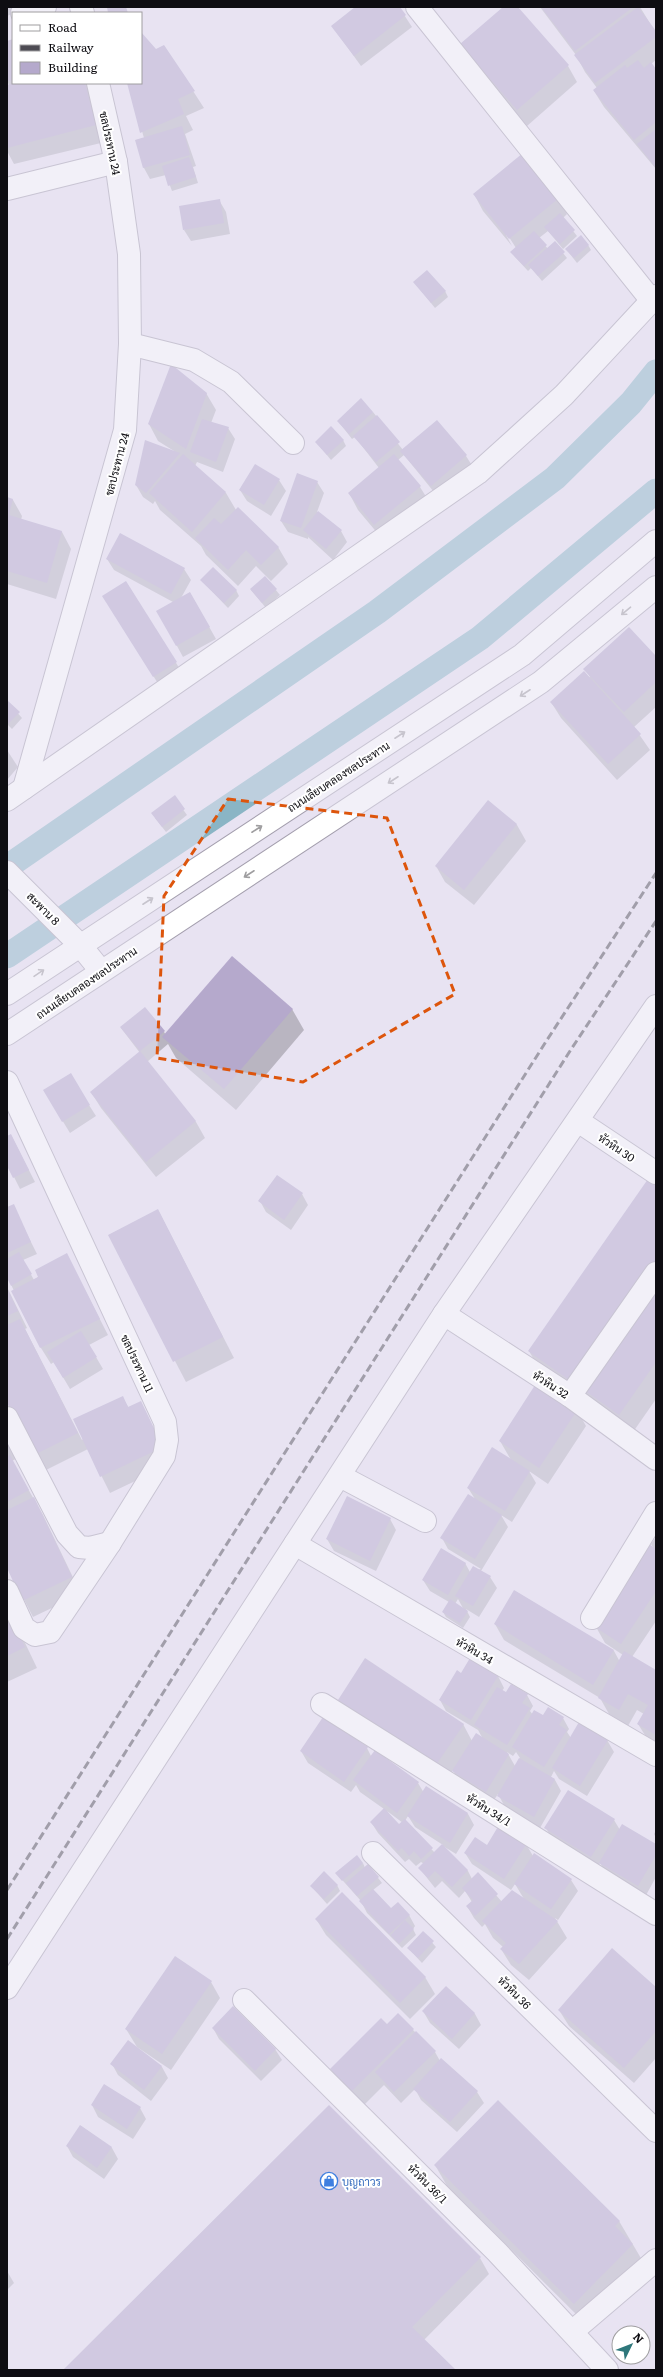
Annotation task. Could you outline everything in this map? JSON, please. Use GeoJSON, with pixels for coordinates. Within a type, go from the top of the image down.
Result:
{"type":"FeatureCollection","features":[{"type":"Feature","properties":{"kind":"street"},"geometry":{"type":"LineString","coordinates":[[26,12],[45,7]]}},
{"type":"Feature","properties":{"kind":"street"},"geometry":{"type":"LineString","coordinates":[[16,794],[478,473],[564,395],[654,298],[417,7]]}},
{"type":"Feature","properties":{"kind":"street","name":"ชลประทาน 24"},"geometry":{"type":"LineString","coordinates":[[16,794],[125,430],[130,344],[129,254],[116,162],[98,84]]}},
{"type":"Feature","properties":{"kind":"street"},"geometry":{"type":"LineString","coordinates":[[7,189],[116,162]]}},
{"type":"Feature","properties":{"kind":"street"},"geometry":{"type":"LineString","coordinates":[[130,344],[194,360],[231,382],[293,444]]}},
{"type":"Feature","properties":{"kind":"street","name":"ถนนเลียบคลองชลประทาน"},"geometry":{"type":"LineString","coordinates":[[7,994],[522,655],[656,541]]}},
{"type":"Feature","properties":{"kind":"street","name":"ถนนเลียบคลองชลประทาน"},"geometry":{"type":"LineString","coordinates":[[7,1034],[541,682],[656,586]]}},
{"type":"Feature","properties":{"kind":"street","name":"สะพาน 8"},"geometry":{"type":"LineString","coordinates":[[7,872],[80,945],[101,972]]}},
{"type":"Feature","properties":{"kind":"street"},"geometry":{"type":"LineString","coordinates":[[7,1988],[444,1314],[656,1006]]}},
{"type":"Feature","properties":{"kind":"street","name":"ชลประทาน 11"},"geometry":{"type":"LineString","coordinates":[[7,1591],[24,1628],[35,1635],[50,1632],[110,1543],[164,1456],[167,1440],[165,1422],[9,1094]]}},
{"type":"Feature","properties":{"kind":"street","name":"หัวหิน 30"},"geometry":{"type":"LineString","coordinates":[[578,1121],[656,1173]]}},
{"type":"Feature","properties":{"kind":"street"},"geometry":{"type":"LineString","coordinates":[[570,1396],[656,1274]]}},
{"type":"Feature","properties":{"kind":"street","name":"หัวหิน 32"},"geometry":{"type":"LineString","coordinates":[[444,1314],[570,1396],[656,1458]]}},
{"type":"Feature","properties":{"kind":"street"},"geometry":{"type":"LineString","coordinates":[[7,1418],[67,1534],[79,1547],[90,1548],[110,1543]]}},
{"type":"Feature","properties":{"kind":"street"},"geometry":{"type":"LineString","coordinates":[[340,1476],[424,1522]]}},
{"type":"Feature","properties":{"kind":"street"},"geometry":{"type":"LineString","coordinates":[[592,1618],[656,1513]]}},
{"type":"Feature","properties":{"kind":"street","name":"หัวหิน 34"},"geometry":{"type":"LineString","coordinates":[[295,1544],[656,1755]]}},
{"type":"Feature","properties":{"kind":"street","name":"หัวหิน 34/1"},"geometry":{"type":"LineString","coordinates":[[322,1704],[656,1914]]}},
{"type":"Feature","properties":{"kind":"street","name":"หัวหิน 36"},"geometry":{"type":"LineString","coordinates":[[373,1853],[656,2131]]}},
{"type":"Feature","properties":{"kind":"street","name":"หัวหิน 36/1"},"geometry":{"type":"LineString","coordinates":[[244,2000],[497,2252],[573,2331],[607,2370]]}},
{"type":"Feature","properties":{"kind":"street"},"geometry":{"type":"LineString","coordinates":[[573,2331],[656,2260]]}},
{"type":"Feature","properties":{"kind":"highlighted area"},"geometry":{"type":"Polygon","coordinates":[[[228,799],[387,818],[455,994],[303,1082],[157,1058],[164,896],[228,799]]]}},
{"type":"Feature","properties":{"kind":"building"},"geometry":{"type":"Polygon","coordinates":[[[107,7],[126,7],[128,12],[108,12],[107,7]]]}},
{"type":"Feature","properties":{"kind":"building"},"geometry":{"type":"Polygon","coordinates":[[[355,7],[400,7],[406,15],[354,56],[331,26],[355,7]]]}},
{"type":"Feature","properties":{"kind":"building"},"geometry":{"type":"Polygon","coordinates":[[[503,7],[518,7],[569,65],[517,110],[460,44],[503,7]]]}},
{"type":"Feature","properties":{"kind":"building"},"geometry":{"type":"Polygon","coordinates":[[[541,7],[633,7],[575,51],[541,7]]]}},
{"type":"Feature","properties":{"kind":"building"},"geometry":{"type":"Polygon","coordinates":[[[638,7],[656,31],[656,37],[595,83],[574,55],[638,7]]]}},
{"type":"Feature","properties":{"kind":"building"},"geometry":{"type":"Polygon","coordinates":[[[142,33],[156,49],[164,45],[195,91],[178,99],[184,114],[140,133],[127,84],[142,84],[142,33]]]}},
{"type":"Feature","properties":{"kind":"building"},"geometry":{"type":"Polygon","coordinates":[[[12,39],[12,80],[7,81],[7,41],[12,39]]]}},
{"type":"Feature","properties":{"kind":"building"},"geometry":{"type":"Polygon","coordinates":[[[638,60],[644,68],[651,62],[656,69],[656,122],[634,140],[593,90],[625,65],[627,68],[638,60]]]}},
{"type":"Feature","properties":{"kind":"building"},"geometry":{"type":"Polygon","coordinates":[[[12,84],[85,84],[96,125],[7,148],[7,85],[12,84]]]}},
{"type":"Feature","properties":{"kind":"building"},"geometry":{"type":"Polygon","coordinates":[[[182,126],[190,155],[143,168],[135,140],[182,126]]]}},
{"type":"Feature","properties":{"kind":"building"},"geometry":{"type":"Polygon","coordinates":[[[656,129],[656,168],[637,144],[656,129]]]}},
{"type":"Feature","properties":{"kind":"building"},"geometry":{"type":"Polygon","coordinates":[[[523,153],[559,198],[509,239],[473,194],[523,153]]]}},
{"type":"Feature","properties":{"kind":"building"},"geometry":{"type":"Polygon","coordinates":[[[189,157],[196,177],[168,186],[162,166],[189,157]]]}},
{"type":"Feature","properties":{"kind":"building"},"geometry":{"type":"Polygon","coordinates":[[[220,199],[224,223],[183,230],[179,206],[220,199]]]}},
{"type":"Feature","properties":{"kind":"building"},"geometry":{"type":"Polygon","coordinates":[[[560,213],[575,230],[560,244],[544,227],[560,213]]]}},
{"type":"Feature","properties":{"kind":"building"},"geometry":{"type":"Polygon","coordinates":[[[534,231],[547,245],[524,266],[510,252],[534,231]]]}},
{"type":"Feature","properties":{"kind":"building"},"geometry":{"type":"Polygon","coordinates":[[[581,235],[589,245],[574,258],[565,249],[581,235]]]}},
{"type":"Feature","properties":{"kind":"building"},"geometry":{"type":"Polygon","coordinates":[[[555,241],[565,252],[538,276],[528,265],[555,241]]]}},
{"type":"Feature","properties":{"kind":"building"},"geometry":{"type":"Polygon","coordinates":[[[427,270],[446,291],[431,303],[413,282],[427,270]]]}},
{"type":"Feature","properties":{"kind":"building"},"geometry":{"type":"Polygon","coordinates":[[[171,364],[207,393],[186,449],[148,424],[171,364]]]}},
{"type":"Feature","properties":{"kind":"building"},"geometry":{"type":"Polygon","coordinates":[[[361,398],[373,412],[349,434],[337,421],[361,398]]]}},
{"type":"Feature","properties":{"kind":"building"},"geometry":{"type":"Polygon","coordinates":[[[377,415],[400,442],[376,462],[353,436],[377,415]]]}},
{"type":"Feature","properties":{"kind":"building"},"geometry":{"type":"Polygon","coordinates":[[[202,419],[229,427],[216,462],[190,452],[202,419]]]}},
{"type":"Feature","properties":{"kind":"building"},"geometry":{"type":"Polygon","coordinates":[[[437,420],[467,455],[431,486],[400,451],[437,420]]]}},
{"type":"Feature","properties":{"kind":"building"},"geometry":{"type":"Polygon","coordinates":[[[331,426],[344,440],[327,455],[315,442],[331,426]]]}},
{"type":"Feature","properties":{"kind":"building"},"geometry":{"type":"Polygon","coordinates":[[[145,440],[180,453],[146,493],[135,485],[145,440]]]}},
{"type":"Feature","properties":{"kind":"building"},"geometry":{"type":"Polygon","coordinates":[[[183,454],[226,492],[192,532],[149,493],[183,454]]]}},
{"type":"Feature","properties":{"kind":"building"},"geometry":{"type":"Polygon","coordinates":[[[394,454],[421,486],[374,525],[348,493],[394,454]]]}},
{"type":"Feature","properties":{"kind":"building"},"geometry":{"type":"Polygon","coordinates":[[[255,464],[280,479],[264,505],[239,490],[255,464]]]}},
{"type":"Feature","properties":{"kind":"building"},"geometry":{"type":"Polygon","coordinates":[[[297,473],[318,481],[301,528],[280,521],[297,473]]]}},
{"type":"Feature","properties":{"kind":"building"},"geometry":{"type":"Polygon","coordinates":[[[7,497],[13,499],[9,515],[62,531],[47,583],[7,571],[7,497]]]}},
{"type":"Feature","properties":{"kind":"building"},"geometry":{"type":"Polygon","coordinates":[[[238,507],[279,547],[261,565],[246,550],[228,570],[195,538],[214,518],[221,524],[238,507]]]}},
{"type":"Feature","properties":{"kind":"building"},"geometry":{"type":"Polygon","coordinates":[[[318,511],[342,530],[326,549],[303,530],[318,511]]]}},
{"type":"Feature","properties":{"kind":"building"},"geometry":{"type":"Polygon","coordinates":[[[120,533],[185,568],[171,594],[106,559],[120,533]]]}},
{"type":"Feature","properties":{"kind":"building"},"geometry":{"type":"Polygon","coordinates":[[[213,567],[237,590],[224,603],[200,580],[213,567]]]}},
{"type":"Feature","properties":{"kind":"building"},"geometry":{"type":"Polygon","coordinates":[[[265,576],[277,589],[262,603],[250,589],[265,576]]]}},
{"type":"Feature","properties":{"kind":"building"},"geometry":{"type":"Polygon","coordinates":[[[126,581],[177,662],[153,677],[102,596],[126,581]]]}},
{"type":"Feature","properties":{"kind":"building"},"geometry":{"type":"Polygon","coordinates":[[[190,592],[210,627],[176,646],[156,611],[190,592]]]}},
{"type":"Feature","properties":{"kind":"building"},"geometry":{"type":"Polygon","coordinates":[[[629,627],[656,656],[656,682],[624,712],[583,669],[629,627]]]}},
{"type":"Feature","properties":{"kind":"building"},"geometry":{"type":"Polygon","coordinates":[[[584,671],[641,734],[608,764],[550,702],[584,671]]]}},
{"type":"Feature","properties":{"kind":"building"},"geometry":{"type":"Polygon","coordinates":[[[7,700],[20,712],[8,724],[7,723],[7,700]]]}},
{"type":"Feature","properties":{"kind":"building"},"geometry":{"type":"Polygon","coordinates":[[[175,795],[185,809],[162,827],[151,813],[175,795]]]}},
{"type":"Feature","properties":{"kind":"building"},"geometry":{"type":"Polygon","coordinates":[[[488,800],[517,824],[464,890],[435,866],[488,800]]]}},
{"type":"Feature","properties":{"kind":"building"},"geometry":{"type":"Polygon","coordinates":[[[232,956],[293,1009],[224,1089],[162,1037],[232,956]]]}},
{"type":"Feature","properties":{"kind":"building"},"geometry":{"type":"Polygon","coordinates":[[[145,1007],[165,1031],[140,1051],[120,1027],[145,1007]]]}},
{"type":"Feature","properties":{"kind":"building"},"geometry":{"type":"Polygon","coordinates":[[[140,1051],[196,1121],[146,1162],[90,1092],[140,1051]]]}},
{"type":"Feature","properties":{"kind":"building"},"geometry":{"type":"Polygon","coordinates":[[[71,1073],[90,1105],[62,1122],[43,1090],[71,1073]]]}},
{"type":"Feature","properties":{"kind":"building"},"geometry":{"type":"Polygon","coordinates":[[[11,1134],[29,1170],[13,1178],[7,1166],[7,1136],[11,1134]]]}},
{"type":"Feature","properties":{"kind":"building"},"geometry":{"type":"Polygon","coordinates":[[[277,1175],[303,1193],[284,1220],[258,1201],[277,1175]]]}},
{"type":"Feature","properties":{"kind":"building"},"geometry":{"type":"Polygon","coordinates":[[[648,1179],[656,1185],[656,1262],[572,1382],[528,1351],[648,1179]]]}},
{"type":"Feature","properties":{"kind":"building"},"geometry":{"type":"Polygon","coordinates":[[[14,1204],[31,1242],[7,1253],[7,1207],[14,1204]]]}},
{"type":"Feature","properties":{"kind":"building"},"geometry":{"type":"Polygon","coordinates":[[[158,1209],[223,1337],[173,1362],[108,1235],[158,1209]]]}},
{"type":"Feature","properties":{"kind":"building"},"geometry":{"type":"Polygon","coordinates":[[[19,1252],[32,1274],[11,1286],[7,1278],[7,1259],[19,1252]]]}},
{"type":"Feature","properties":{"kind":"building"},"geometry":{"type":"Polygon","coordinates":[[[67,1253],[100,1319],[40,1348],[11,1291],[38,1277],[35,1270],[67,1253]]]}},
{"type":"Feature","properties":{"kind":"building"},"geometry":{"type":"Polygon","coordinates":[[[656,1286],[656,1362],[619,1415],[584,1390],[656,1286]]]}},
{"type":"Feature","properties":{"kind":"building"},"geometry":{"type":"Polygon","coordinates":[[[7,1288],[18,1311],[7,1316],[7,1288]]]}},
{"type":"Feature","properties":{"kind":"building"},"geometry":{"type":"Polygon","coordinates":[[[20,1319],[78,1433],[34,1455],[7,1403],[7,1325],[20,1319]]]}},
{"type":"Feature","properties":{"kind":"building"},"geometry":{"type":"Polygon","coordinates":[[[81,1331],[97,1357],[63,1378],[47,1352],[81,1331]]]}},
{"type":"Feature","properties":{"kind":"building"},"geometry":{"type":"Polygon","coordinates":[[[537,1382],[578,1409],[539,1468],[499,1441],[537,1382]]]}},
{"type":"Feature","properties":{"kind":"building"},"geometry":{"type":"Polygon","coordinates":[[[123,1396],[128,1407],[141,1401],[163,1447],[100,1477],[73,1419],[123,1396]]]}},
{"type":"Feature","properties":{"kind":"building"},"geometry":{"type":"Polygon","coordinates":[[[492,1447],[530,1471],[505,1511],[467,1488],[492,1447]]]}},
{"type":"Feature","properties":{"kind":"building"},"geometry":{"type":"Polygon","coordinates":[[[10,1455],[29,1490],[7,1502],[7,1457],[10,1455]]]}},
{"type":"Feature","properties":{"kind":"building"},"geometry":{"type":"Polygon","coordinates":[[[468,1494],[502,1515],[475,1559],[440,1538],[468,1494]]]}},
{"type":"Feature","properties":{"kind":"building"},"geometry":{"type":"Polygon","coordinates":[[[347,1496],[391,1518],[370,1561],[326,1539],[347,1496]]]}},
{"type":"Feature","properties":{"kind":"building"},"geometry":{"type":"Polygon","coordinates":[[[34,1497],[72,1577],[22,1601],[7,1568],[7,1510],[34,1497]]]}},
{"type":"Feature","properties":{"kind":"building"},"geometry":{"type":"Polygon","coordinates":[[[649,1544],[656,1549],[656,1591],[621,1644],[595,1627],[649,1544]]]}},
{"type":"Feature","properties":{"kind":"building"},"geometry":{"type":"Polygon","coordinates":[[[441,1548],[466,1563],[448,1595],[422,1580],[441,1548]]]}},
{"type":"Feature","properties":{"kind":"building"},"geometry":{"type":"Polygon","coordinates":[[[473,1566],[491,1576],[473,1606],[455,1596],[473,1566]]]}},
{"type":"Feature","properties":{"kind":"building"},"geometry":{"type":"Polygon","coordinates":[[[514,1590],[614,1650],[593,1685],[494,1624],[514,1590]]]}},
{"type":"Feature","properties":{"kind":"building"},"geometry":{"type":"Polygon","coordinates":[[[450,1599],[468,1611],[460,1623],[442,1612],[450,1599]]]}},
{"type":"Feature","properties":{"kind":"building"},"geometry":{"type":"Polygon","coordinates":[[[7,1608],[25,1647],[7,1656],[7,1608]]]}},
{"type":"Feature","properties":{"kind":"building"},"geometry":{"type":"Polygon","coordinates":[[[624,1651],[656,1670],[656,1735],[637,1724],[648,1705],[628,1694],[619,1710],[598,1698],[624,1651]]]}},
{"type":"Feature","properties":{"kind":"building"},"geometry":{"type":"Polygon","coordinates":[[[365,1658],[464,1724],[436,1765],[338,1700],[365,1658]]]}},
{"type":"Feature","properties":{"kind":"building"},"geometry":{"type":"Polygon","coordinates":[[[470,1658],[498,1676],[471,1720],[439,1700],[457,1670],[461,1673],[470,1658]]]}},
{"type":"Feature","properties":{"kind":"building"},"geometry":{"type":"Polygon","coordinates":[[[511,1684],[528,1694],[522,1703],[530,1708],[507,1745],[474,1725],[497,1687],[506,1692],[511,1684]]]}},
{"type":"Feature","properties":{"kind":"building"},"geometry":{"type":"Polygon","coordinates":[[[548,1707],[564,1717],[559,1725],[567,1730],[544,1767],[512,1747],[534,1710],[543,1715],[548,1707]]]}},
{"type":"Feature","properties":{"kind":"building"},"geometry":{"type":"Polygon","coordinates":[[[323,1717],[368,1747],[344,1782],[300,1751],[323,1717]]]}},
{"type":"Feature","properties":{"kind":"building"},"geometry":{"type":"Polygon","coordinates":[[[579,1722],[608,1740],[580,1786],[552,1768],[579,1722]]]}},
{"type":"Feature","properties":{"kind":"building"},"geometry":{"type":"Polygon","coordinates":[[[476,1733],[509,1754],[486,1792],[452,1771],[476,1733]]]}},
{"type":"Feature","properties":{"kind":"building"},"geometry":{"type":"Polygon","coordinates":[[[375,1750],[419,1782],[397,1813],[353,1780],[375,1750]]]}},
{"type":"Feature","properties":{"kind":"building"},"geometry":{"type":"Polygon","coordinates":[[[519,1758],[555,1779],[534,1817],[497,1796],[519,1758]]]}},
{"type":"Feature","properties":{"kind":"building"},"geometry":{"type":"Polygon","coordinates":[[[426,1786],[468,1813],[450,1843],[407,1816],[426,1786]]]}},
{"type":"Feature","properties":{"kind":"building"},"geometry":{"type":"Polygon","coordinates":[[[568,1790],[615,1819],[591,1857],[544,1828],[568,1790]]]}},
{"type":"Feature","properties":{"kind":"building"},"geometry":{"type":"Polygon","coordinates":[[[384,1808],[399,1824],[405,1819],[433,1848],[421,1859],[414,1851],[409,1856],[402,1848],[398,1851],[370,1822],[384,1808]]]}},
{"type":"Feature","properties":{"kind":"building"},"geometry":{"type":"Polygon","coordinates":[[[622,1824],[656,1844],[656,1855],[638,1886],[599,1863],[622,1824]]]}},
{"type":"Feature","properties":{"kind":"building"},"geometry":{"type":"Polygon","coordinates":[[[499,1825],[527,1843],[504,1879],[464,1853],[475,1837],[487,1845],[499,1825]]]}},
{"type":"Feature","properties":{"kind":"building"},"geometry":{"type":"Polygon","coordinates":[[[442,1844],[468,1870],[452,1887],[435,1871],[428,1878],[418,1868],[442,1844]]]}},
{"type":"Feature","properties":{"kind":"building"},"geometry":{"type":"Polygon","coordinates":[[[534,1853],[572,1879],[551,1909],[514,1884],[534,1853]]]}},
{"type":"Feature","properties":{"kind":"building"},"geometry":{"type":"Polygon","coordinates":[[[357,1855],[363,1863],[342,1881],[335,1873],[357,1855]]]}},
{"type":"Feature","properties":{"kind":"building"},"geometry":{"type":"Polygon","coordinates":[[[368,1864],[379,1877],[357,1896],[346,1883],[368,1864]]]}},
{"type":"Feature","properties":{"kind":"building"},"geometry":{"type":"Polygon","coordinates":[[[324,1871],[338,1885],[324,1899],[310,1886],[324,1871]]]}},
{"type":"Feature","properties":{"kind":"building"},"geometry":{"type":"Polygon","coordinates":[[[478,1872],[498,1894],[475,1916],[466,1906],[473,1900],[462,1888],[478,1872]]]}},
{"type":"Feature","properties":{"kind":"building"},"geometry":{"type":"Polygon","coordinates":[[[373,1889],[391,1908],[398,1902],[410,1915],[389,1934],[359,1901],[373,1889]]]}},
{"type":"Feature","properties":{"kind":"building"},"geometry":{"type":"Polygon","coordinates":[[[512,1890],[558,1921],[519,1964],[500,1949],[506,1943],[482,1921],[512,1890]]]}},
{"type":"Feature","properties":{"kind":"building"},"geometry":{"type":"Polygon","coordinates":[[[342,1892],[426,1977],[400,2003],[315,1919],[342,1892]]]}},
{"type":"Feature","properties":{"kind":"building"},"geometry":{"type":"Polygon","coordinates":[[[405,1920],[414,1929],[399,1944],[391,1935],[405,1920]]]}},
{"type":"Feature","properties":{"kind":"building"},"geometry":{"type":"Polygon","coordinates":[[[423,1931],[434,1941],[418,1958],[407,1948],[423,1931]]]}},
{"type":"Feature","properties":{"kind":"building"},"geometry":{"type":"Polygon","coordinates":[[[612,1948],[656,1987],[656,2031],[624,2068],[558,2010],[612,1948]]]}},
{"type":"Feature","properties":{"kind":"building"},"geometry":{"type":"Polygon","coordinates":[[[175,1956],[212,1981],[162,2054],[125,2029],[175,1956]]]}},
{"type":"Feature","properties":{"kind":"building"},"geometry":{"type":"Polygon","coordinates":[[[446,1986],[475,2013],[452,2039],[422,2011],[446,1986]]]}},
{"type":"Feature","properties":{"kind":"building"},"geometry":{"type":"Polygon","coordinates":[[[233,2006],[276,2049],[255,2071],[212,2028],[233,2006]]]}},
{"type":"Feature","properties":{"kind":"building"},"geometry":{"type":"Polygon","coordinates":[[[398,2013],[414,2029],[352,2091],[330,2069],[381,2018],[387,2024],[398,2013]]]}},
{"type":"Feature","properties":{"kind":"building"},"geometry":{"type":"Polygon","coordinates":[[[416,2031],[436,2051],[394,2092],[375,2072],[416,2031]]]}},
{"type":"Feature","properties":{"kind":"building"},"geometry":{"type":"Polygon","coordinates":[[[128,2040],[162,2066],[144,2090],[110,2064],[128,2040]]]}},
{"type":"Feature","properties":{"kind":"building"},"geometry":{"type":"Polygon","coordinates":[[[441,2058],[478,2091],[450,2122],[413,2089],[441,2058]]]}},
{"type":"Feature","properties":{"kind":"building"},"geometry":{"type":"Polygon","coordinates":[[[104,2084],[141,2107],[127,2129],[91,2105],[104,2084]]]}},
{"type":"Feature","properties":{"kind":"building"},"geometry":{"type":"Polygon","coordinates":[[[498,2100],[620,2221],[615,2226],[633,2244],[574,2304],[434,2165],[498,2100]]]}},
{"type":"Feature","properties":{"kind":"building","name":"บุญถาวร"},"geometry":{"type":"Polygon","coordinates":[[[329,2105],[481,2257],[412,2327],[456,2370],[63,2370],[329,2105]]]}},
{"type":"Feature","properties":{"kind":"building"},"geometry":{"type":"Polygon","coordinates":[[[80,2125],[112,2147],[97,2168],[66,2146],[80,2125]]]}},
{"type":"Feature","properties":{"kind":"waterway"},"geometry":{"type":"LineString","coordinates":[[7,867],[377,612],[555,478],[631,403],[656,372]]}},
{"type":"Feature","properties":{"kind":"waterway"},"geometry":{"type":"LineString","coordinates":[[7,956],[480,638],[656,491]]}},
{"type":"Feature","properties":{"kind":"railway"},"geometry":{"type":"LineString","coordinates":[[7,1890],[547,1040],[656,873]]}},
{"type":"Feature","properties":{"kind":"railway"},"geometry":{"type":"LineString","coordinates":[[7,1939],[570,1051],[656,921]]}},
{"type":"Feature","properties":{"kind":"place","name":"บุญถาวร"},"geometry":{"type":"Point","coordinates":[329,2181]}}]}
